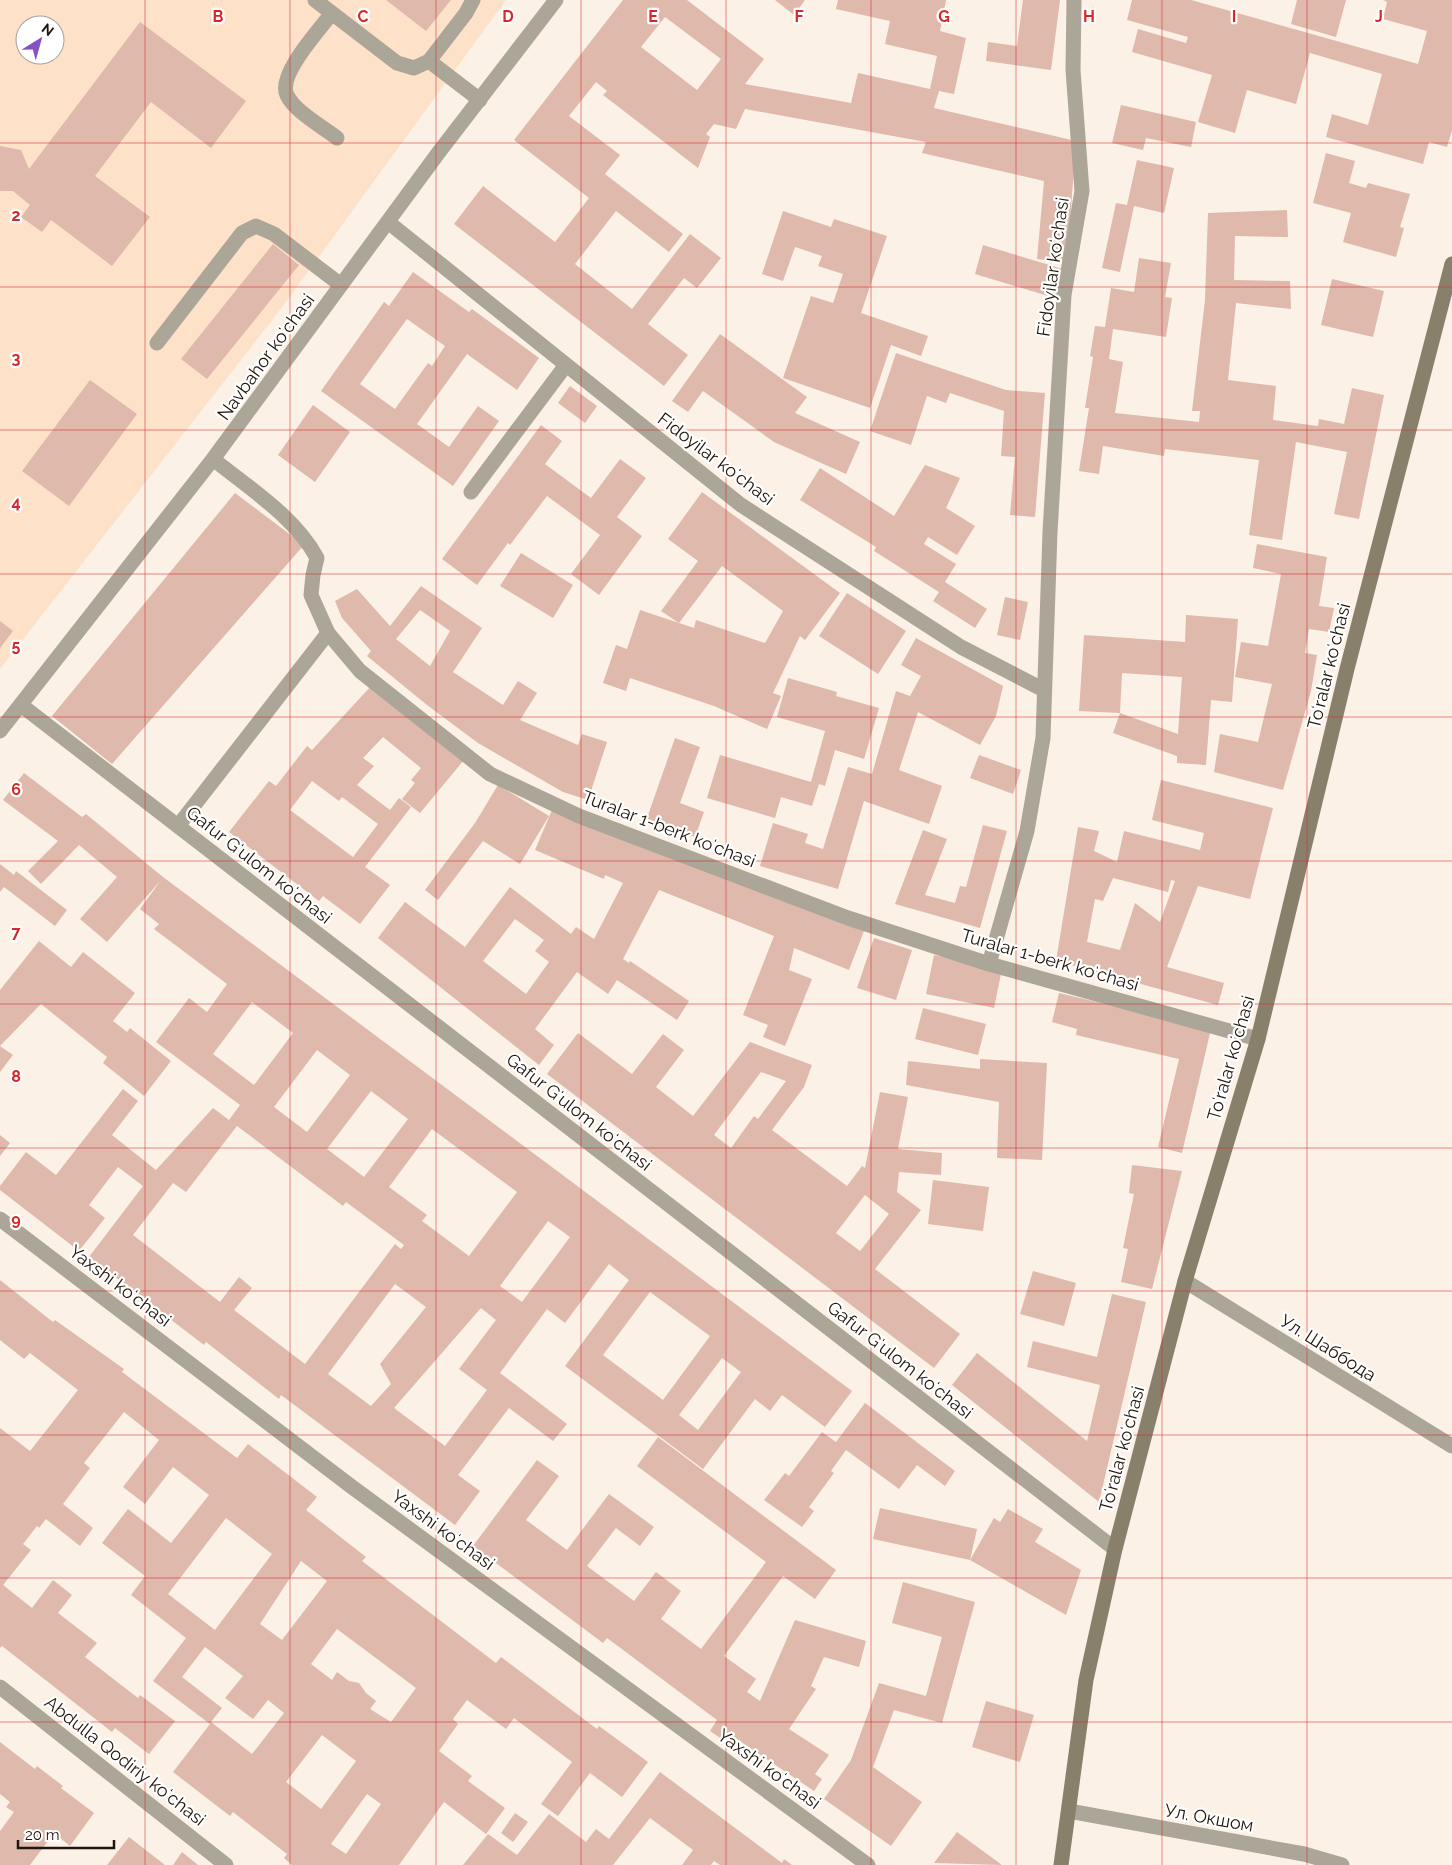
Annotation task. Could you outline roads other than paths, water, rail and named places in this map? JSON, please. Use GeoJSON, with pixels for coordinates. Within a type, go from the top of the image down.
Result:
{"type":"FeatureCollection","features":[{"type":"Feature","properties":{"kind":"main road","name":"Toʻralar koʻchasi"},"geometry":{"type":"LineString","coordinates":[[1061,1865],[1086,1680],[1115,1549],[1185,1281],[1258,1038],[1347,668],[1452,264]]}},
{"type":"Feature","properties":{"kind":"street"},"geometry":{"type":"LineString","coordinates":[[315,0],[397,63],[414,68],[429,61],[466,13],[473,0]]}},
{"type":"Feature","properties":{"kind":"street","name":"Navbahor koʻchasi"},"geometry":{"type":"LineString","coordinates":[[0,732],[214,459],[388,222],[556,0]]}},
{"type":"Feature","properties":{"kind":"street","name":"Fidoyilar koʻchasi"},"geometry":{"type":"LineString","coordinates":[[989,964],[1027,831],[1043,738],[1050,532],[1064,295],[1082,191],[1073,70],[1074,0]]}},
{"type":"Feature","properties":{"kind":"street"},"geometry":{"type":"LineString","coordinates":[[332,13],[295,62],[286,79],[286,94],[296,106],[337,138]]}},
{"type":"Feature","properties":{"kind":"street"},"geometry":{"type":"LineString","coordinates":[[429,61],[480,100]]}},
{"type":"Feature","properties":{"kind":"street","name":"Fidoyilar koʻchasi"},"geometry":{"type":"LineString","coordinates":[[388,222],[741,504],[961,647],[1044,690]]}},
{"type":"Feature","properties":{"kind":"street"},"geometry":{"type":"LineString","coordinates":[[157,343],[242,233],[256,226],[274,234],[341,286]]}},
{"type":"Feature","properties":{"kind":"street"},"geometry":{"type":"LineString","coordinates":[[471,492],[566,366]]}},
{"type":"Feature","properties":{"kind":"street","name":"Turalar 1-berk koʻchasi"},"geometry":{"type":"LineString","coordinates":[[214,459],[290,523],[310,543],[318,558],[313,575],[311,595],[328,633],[360,671],[490,774],[579,816],[848,918],[989,964],[1258,1038]]}},
{"type":"Feature","properties":{"kind":"street"},"geometry":{"type":"LineString","coordinates":[[178,826],[328,633]]}},
{"type":"Feature","properties":{"kind":"street","name":"Gafur Gʻulom koʻchasi"},"geometry":{"type":"LineString","coordinates":[[21,705],[1115,1549]]}},
{"type":"Feature","properties":{"kind":"street","name":"Yaxshi koʻchasi"},"geometry":{"type":"LineString","coordinates":[[0,1219],[352,1487],[868,1865]]}},
{"type":"Feature","properties":{"kind":"street","name":"Ул. Шаббода"},"geometry":{"type":"LineString","coordinates":[[1185,1281],[1452,1446]]}},
{"type":"Feature","properties":{"kind":"street","name":"Abdulla Qodiriy koʻchasi"},"geometry":{"type":"LineString","coordinates":[[0,1687],[226,1865]]}},
{"type":"Feature","properties":{"kind":"street","name":"Ул. Окшом"},"geometry":{"type":"LineString","coordinates":[[1069,1812],[1304,1854],[1342,1865]]}}]}
